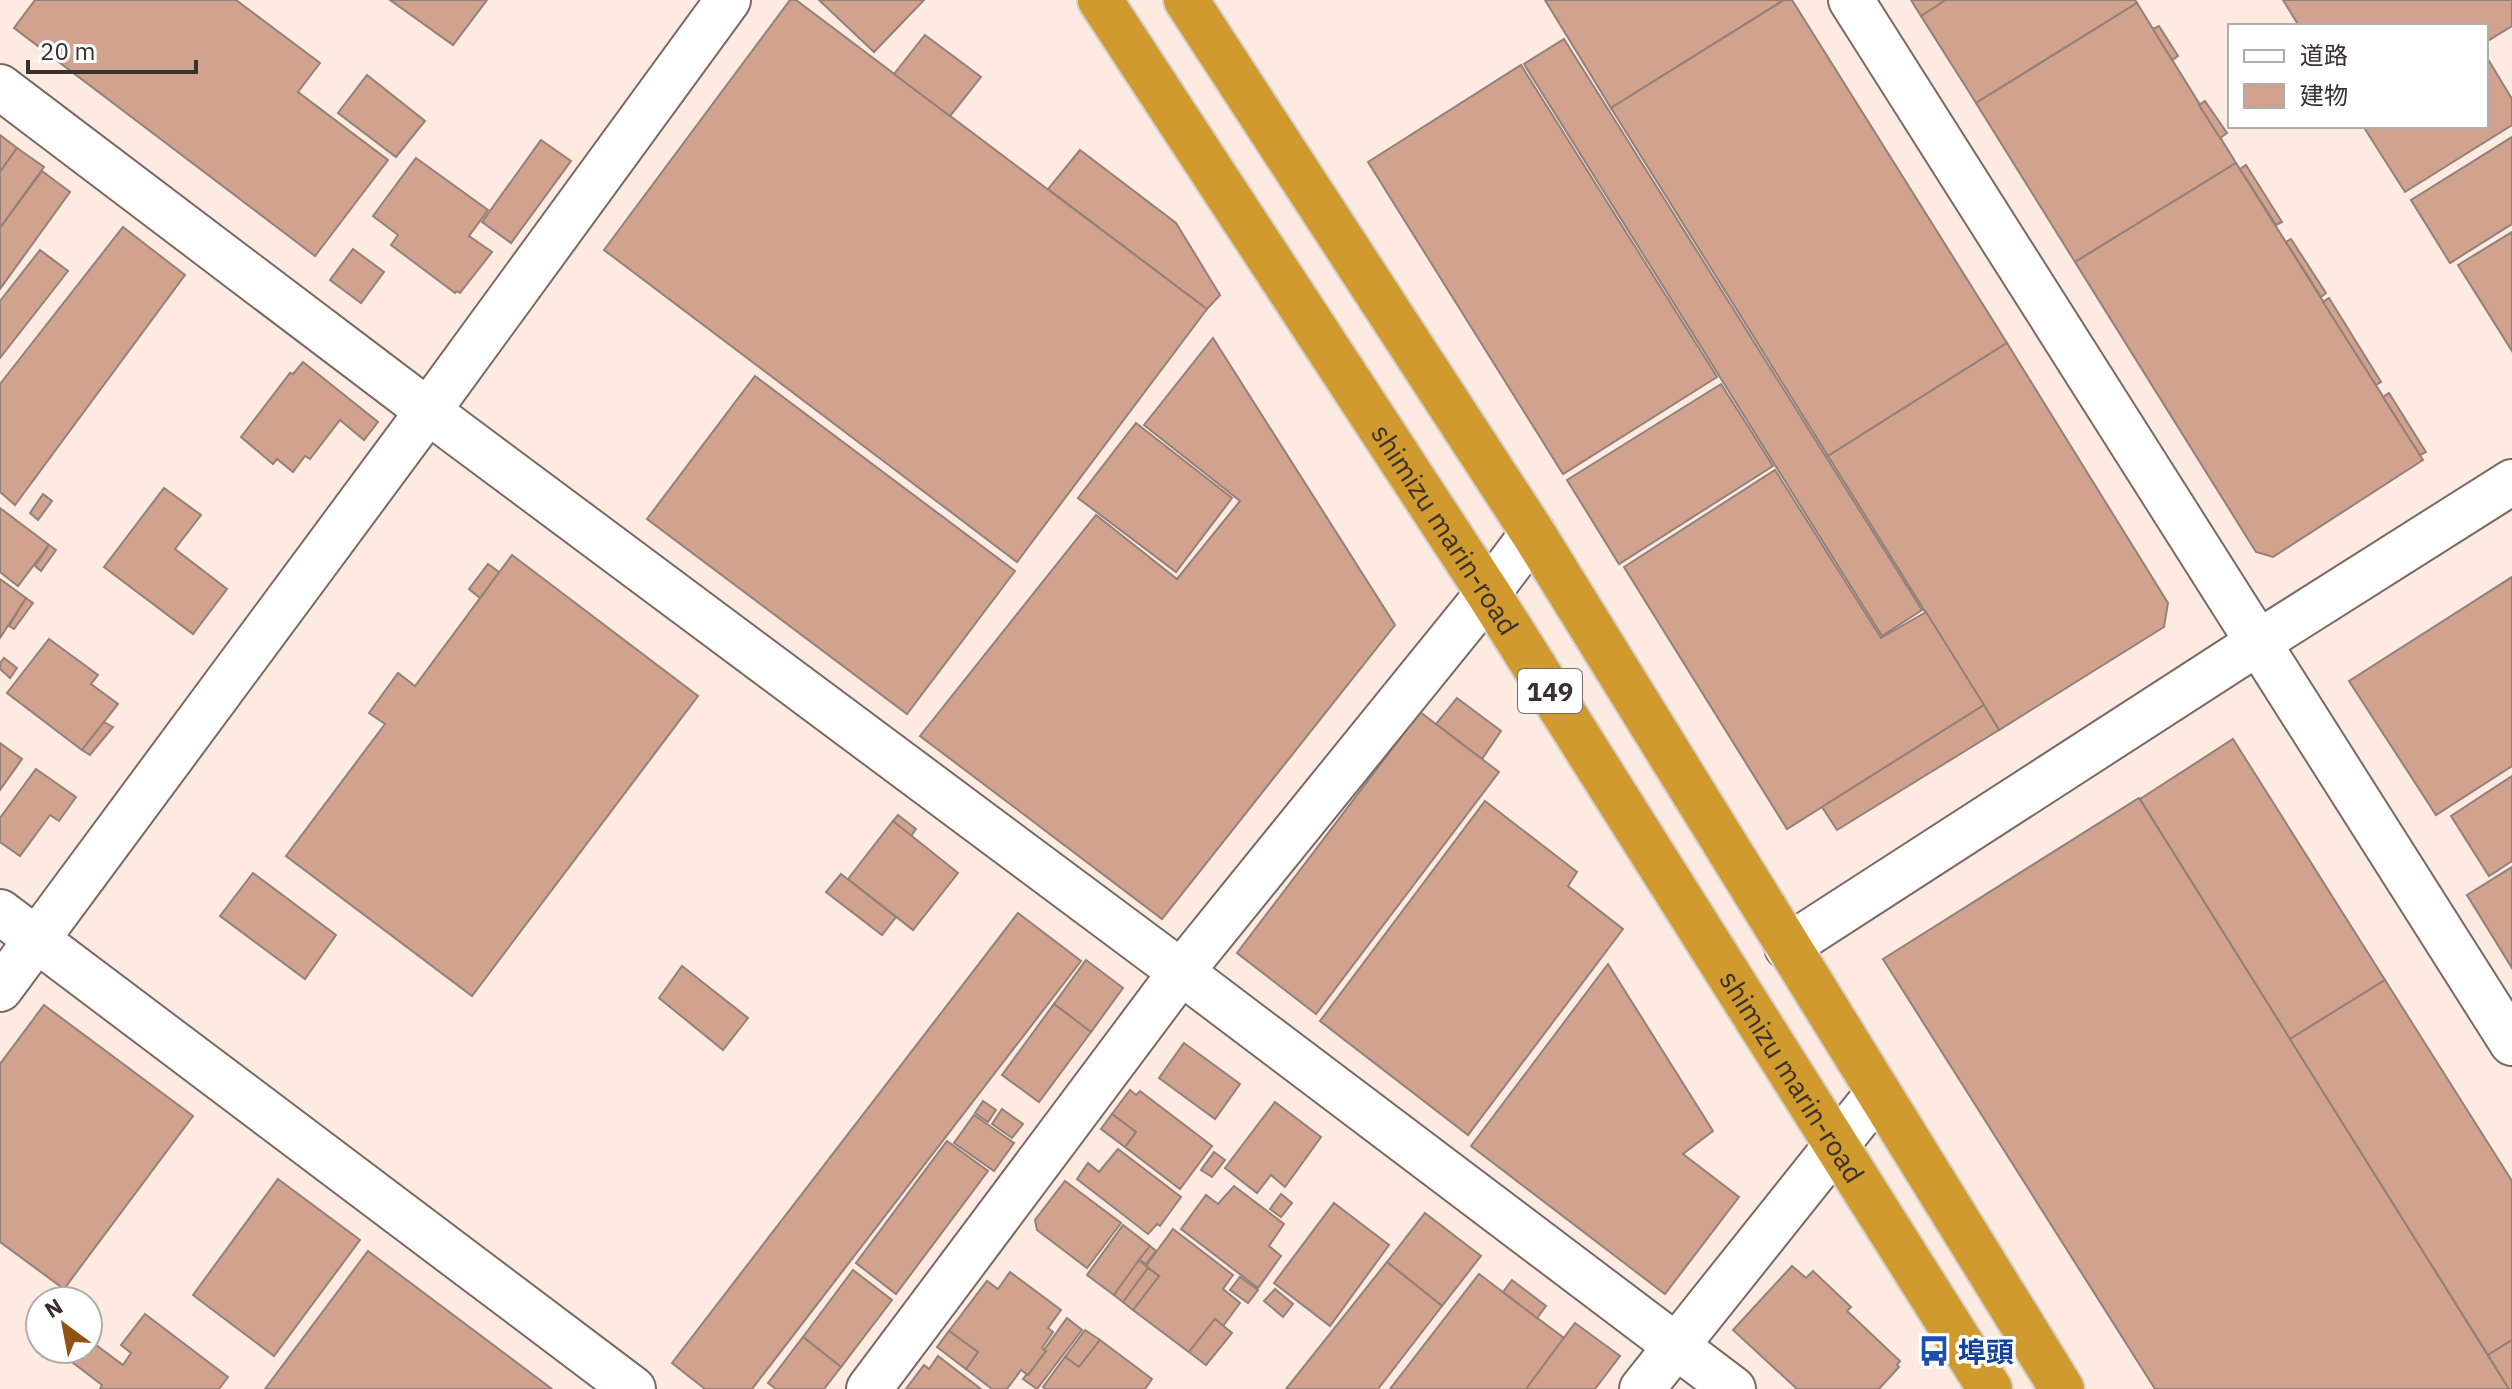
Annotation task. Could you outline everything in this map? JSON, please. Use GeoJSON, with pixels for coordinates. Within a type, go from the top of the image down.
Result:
{"type":"FeatureCollection","features":[{"type":"Feature","properties":{"kind":"highway","name":"shimizu marin-road"},"geometry":{"type":"LineString","coordinates":[[1100,0],[1488,593],[1990,1389]]}},
{"type":"Feature","properties":{"kind":"highway","name":"149"},"geometry":{"type":"LineString","coordinates":[[1186,0],[1533,533],[2062,1389]]}},
{"type":"Feature","properties":{"kind":"street"},"geometry":{"type":"LineString","coordinates":[[0,989],[728,0]]}},
{"type":"Feature","properties":{"kind":"street"},"geometry":{"type":"LineString","coordinates":[[1851,0],[2512,1043]]}},
{"type":"Feature","properties":{"kind":"street"},"geometry":{"type":"LineString","coordinates":[[0,87],[1733,1389]]}},
{"type":"Feature","properties":{"kind":"street"},"geometry":{"type":"LineString","coordinates":[[1787,947],[2512,482]]}},
{"type":"Feature","properties":{"kind":"street"},"geometry":{"type":"LineString","coordinates":[[869,1389],[1181,972],[1488,593],[1533,533]]}},
{"type":"Feature","properties":{"kind":"street"},"geometry":{"type":"LineString","coordinates":[[0,912],[633,1389]]}},
{"type":"Feature","properties":{"kind":"street"},"geometry":{"type":"LineString","coordinates":[[1642,1389],[1878,1093]]}},
{"type":"Feature","properties":{"kind":"building"},"geometry":{"type":"Polygon","coordinates":[[[35,0],[236,0],[320,63],[298,92],[388,160],[315,256],[14,28],[35,0]]]}},
{"type":"Feature","properties":{"kind":"building"},"geometry":{"type":"Polygon","coordinates":[[[390,0],[487,0],[453,45],[390,0]]]}},
{"type":"Feature","properties":{"kind":"building"},"geometry":{"type":"Polygon","coordinates":[[[790,0],[796,0],[1207,309],[1017,562],[604,250],[790,0]]]}},
{"type":"Feature","properties":{"kind":"building"},"geometry":{"type":"Polygon","coordinates":[[[819,0],[924,0],[874,52],[819,0]]]}},
{"type":"Feature","properties":{"kind":"building"},"geometry":{"type":"Polygon","coordinates":[[[1545,0],[1784,0],[1611,108],[1545,0]]]}},
{"type":"Feature","properties":{"kind":"building"},"geometry":{"type":"Polygon","coordinates":[[[1784,0],[1792,0],[2007,343],[1828,456],[1611,108],[1784,0]]]}},
{"type":"Feature","properties":{"kind":"building"},"geometry":{"type":"Polygon","coordinates":[[[1911,0],[1946,0],[1921,16],[1911,0]]]}},
{"type":"Feature","properties":{"kind":"building"},"geometry":{"type":"Polygon","coordinates":[[[1946,0],[2135,0],[2137,3],[1976,103],[1921,16],[1946,0]]]}},
{"type":"Feature","properties":{"kind":"building"},"geometry":{"type":"Polygon","coordinates":[[[2283,0],[2512,0],[2512,26],[2488,41],[2488,24],[2298,24],[2283,0]]]}},
{"type":"Feature","properties":{"kind":"building"},"geometry":{"type":"Polygon","coordinates":[[[2137,3],[2236,163],[2075,262],[1976,103],[2137,3]]]}},
{"type":"Feature","properties":{"kind":"building"},"geometry":{"type":"Polygon","coordinates":[[[2159,26],[2178,56],[2172,60],[2153,29],[2159,26]]]}},
{"type":"Feature","properties":{"kind":"building"},"geometry":{"type":"Polygon","coordinates":[[[925,35],[981,77],[950,116],[894,74],[925,35]]]}},
{"type":"Feature","properties":{"kind":"building"},"geometry":{"type":"Polygon","coordinates":[[[1564,39],[1922,610],[1882,636],[1524,64],[1564,39]]]}},
{"type":"Feature","properties":{"kind":"building"},"geometry":{"type":"Polygon","coordinates":[[[2488,59],[2512,99],[2512,125],[2405,192],[2364,128],[2488,128],[2488,59]]]}},
{"type":"Feature","properties":{"kind":"building"},"geometry":{"type":"Polygon","coordinates":[[[1521,65],[1717,377],[1563,474],[1368,162],[1521,65]]]}},
{"type":"Feature","properties":{"kind":"building"},"geometry":{"type":"Polygon","coordinates":[[[367,75],[425,121],[396,157],[338,113],[367,75]]]}},
{"type":"Feature","properties":{"kind":"building"},"geometry":{"type":"Polygon","coordinates":[[[2205,101],[2227,133],[2220,138],[2199,105],[2205,101]]]}},
{"type":"Feature","properties":{"kind":"building"},"geometry":{"type":"Polygon","coordinates":[[[0,135],[17,148],[0,172],[0,135]]]}},
{"type":"Feature","properties":{"kind":"building"},"geometry":{"type":"Polygon","coordinates":[[[2512,137],[2512,224],[2450,263],[2411,200],[2512,137]]]}},
{"type":"Feature","properties":{"kind":"building"},"geometry":{"type":"Polygon","coordinates":[[[541,140],[571,161],[511,243],[482,222],[541,140]]]}},
{"type":"Feature","properties":{"kind":"building"},"geometry":{"type":"Polygon","coordinates":[[[17,148],[44,167],[0,228],[0,172],[17,148]]]}},
{"type":"Feature","properties":{"kind":"building"},"geometry":{"type":"Polygon","coordinates":[[[1080,150],[1176,223],[1220,295],[1207,309],[1048,189],[1080,150]]]}},
{"type":"Feature","properties":{"kind":"building"},"geometry":{"type":"Polygon","coordinates":[[[416,158],[488,210],[469,236],[492,252],[460,293],[455,293],[391,245],[398,235],[373,216],[416,158]]]}},
{"type":"Feature","properties":{"kind":"building"},"geometry":{"type":"Polygon","coordinates":[[[2236,163],[2423,460],[2273,557],[2256,552],[2075,262],[2236,163]]]}},
{"type":"Feature","properties":{"kind":"building"},"geometry":{"type":"Polygon","coordinates":[[[2246,165],[2282,222],[2276,225],[2240,169],[2246,165]]]}},
{"type":"Feature","properties":{"kind":"building"},"geometry":{"type":"Polygon","coordinates":[[[42,171],[70,192],[0,289],[0,228],[42,171]]]}},
{"type":"Feature","properties":{"kind":"building"},"geometry":{"type":"Polygon","coordinates":[[[123,227],[185,275],[15,505],[0,492],[0,384],[123,227]]]}},
{"type":"Feature","properties":{"kind":"building"},"geometry":{"type":"Polygon","coordinates":[[[2512,232],[2512,351],[2458,265],[2512,232]]]}},
{"type":"Feature","properties":{"kind":"building"},"geometry":{"type":"Polygon","coordinates":[[[2291,239],[2326,293],[2321,297],[2286,242],[2291,239]]]}},
{"type":"Feature","properties":{"kind":"building"},"geometry":{"type":"Polygon","coordinates":[[[353,249],[384,272],[361,303],[330,280],[353,249]]]}},
{"type":"Feature","properties":{"kind":"building"},"geometry":{"type":"Polygon","coordinates":[[[40,250],[68,271],[0,358],[0,301],[40,250]]]}},
{"type":"Feature","properties":{"kind":"building"},"geometry":{"type":"Polygon","coordinates":[[[2329,298],[2381,382],[2376,385],[2323,302],[2329,298]]]}},
{"type":"Feature","properties":{"kind":"building"},"geometry":{"type":"Polygon","coordinates":[[[1213,338],[1395,625],[1162,919],[920,736],[1096,515],[1177,579],[1240,501],[1144,425],[1213,338]]]}},
{"type":"Feature","properties":{"kind":"building"},"geometry":{"type":"Polygon","coordinates":[[[2007,343],[2168,603],[2164,627],[1999,730],[1828,456],[2007,343]]]}},
{"type":"Feature","properties":{"kind":"building"},"geometry":{"type":"Polygon","coordinates":[[[303,362],[378,422],[364,440],[340,420],[310,459],[305,456],[293,472],[277,459],[273,464],[241,437],[290,373],[293,374],[303,362]]]}},
{"type":"Feature","properties":{"kind":"building"},"geometry":{"type":"Polygon","coordinates":[[[755,376],[1015,571],[907,714],[647,519],[755,376]]]}},
{"type":"Feature","properties":{"kind":"building"},"geometry":{"type":"Polygon","coordinates":[[[1721,384],[1773,466],[1619,564],[1567,480],[1721,384]]]}},
{"type":"Feature","properties":{"kind":"building"},"geometry":{"type":"Polygon","coordinates":[[[2389,393],[2426,452],[2420,455],[2383,397],[2389,393]]]}},
{"type":"Feature","properties":{"kind":"building"},"geometry":{"type":"Polygon","coordinates":[[[1136,423],[1232,498],[1176,572],[1078,498],[1136,423]]]}},
{"type":"Feature","properties":{"kind":"building"},"geometry":{"type":"Polygon","coordinates":[[[1775,470],[1881,638],[1926,612],[1984,705],[1787,829],[1624,567],[1775,470]]]}},
{"type":"Feature","properties":{"kind":"building"},"geometry":{"type":"Polygon","coordinates":[[[164,488],[201,515],[175,549],[227,589],[193,634],[104,567],[164,488]]]}},
{"type":"Feature","properties":{"kind":"building"},"geometry":{"type":"Polygon","coordinates":[[[43,494],[52,501],[38,520],[30,513],[43,494]]]}},
{"type":"Feature","properties":{"kind":"building"},"geometry":{"type":"Polygon","coordinates":[[[0,508],[49,545],[18,586],[0,572],[0,508]]]}},
{"type":"Feature","properties":{"kind":"building"},"geometry":{"type":"Polygon","coordinates":[[[49,545],[56,550],[41,571],[35,566],[49,545]]]}},
{"type":"Feature","properties":{"kind":"building"},"geometry":{"type":"Polygon","coordinates":[[[512,555],[698,696],[472,996],[286,856],[385,724],[369,713],[398,673],[415,686],[512,555]]]}},
{"type":"Feature","properties":{"kind":"building"},"geometry":{"type":"Polygon","coordinates":[[[488,564],[499,572],[480,598],[469,589],[488,564]]]}},
{"type":"Feature","properties":{"kind":"building"},"geometry":{"type":"Polygon","coordinates":[[[2512,577],[2512,766],[2436,815],[2349,681],[2512,577]]]}},
{"type":"Feature","properties":{"kind":"building"},"geometry":{"type":"Polygon","coordinates":[[[0,579],[26,598],[0,638],[0,579]]]}},
{"type":"Feature","properties":{"kind":"building"},"geometry":{"type":"Polygon","coordinates":[[[26,598],[33,603],[14,629],[9,626],[26,598]]]}},
{"type":"Feature","properties":{"kind":"building"},"geometry":{"type":"Polygon","coordinates":[[[49,639],[98,675],[91,684],[118,704],[82,750],[7,693],[49,639]]]}},
{"type":"Feature","properties":{"kind":"building"},"geometry":{"type":"Polygon","coordinates":[[[4,658],[17,668],[10,678],[0,669],[4,658]]]}},
{"type":"Feature","properties":{"kind":"building"},"geometry":{"type":"Polygon","coordinates":[[[1457,698],[1501,731],[1482,759],[1436,724],[1457,698]]]}},
{"type":"Feature","properties":{"kind":"building"},"geometry":{"type":"Polygon","coordinates":[[[1984,705],[1999,730],[1837,830],[1822,807],[1984,705]]]}},
{"type":"Feature","properties":{"kind":"building"},"geometry":{"type":"Polygon","coordinates":[[[1420,712],[1499,772],[1316,1014],[1237,953],[1420,712]]]}},
{"type":"Feature","properties":{"kind":"building"},"geometry":{"type":"Polygon","coordinates":[[[104,722],[113,727],[90,755],[82,750],[104,722]]]}},
{"type":"Feature","properties":{"kind":"building"},"geometry":{"type":"Polygon","coordinates":[[[2233,739],[2385,980],[2290,1039],[2140,799],[2233,739]]]}},
{"type":"Feature","properties":{"kind":"building"},"geometry":{"type":"Polygon","coordinates":[[[0,743],[22,759],[0,790],[0,743]]]}},
{"type":"Feature","properties":{"kind":"building"},"geometry":{"type":"Polygon","coordinates":[[[36,769],[76,797],[59,821],[50,815],[20,856],[0,842],[0,818],[36,769]]]}},
{"type":"Feature","properties":{"kind":"building"},"geometry":{"type":"Polygon","coordinates":[[[2512,776],[2512,861],[2489,876],[2451,816],[2512,776]]]}},
{"type":"Feature","properties":{"kind":"building"},"geometry":{"type":"Polygon","coordinates":[[[2139,798],[2509,1389],[2155,1389],[1883,959],[2139,798]]]}},
{"type":"Feature","properties":{"kind":"building"},"geometry":{"type":"Polygon","coordinates":[[[1485,801],[1577,872],[1568,886],[1623,929],[1468,1135],[1320,1021],[1485,801]]]}},
{"type":"Feature","properties":{"kind":"building"},"geometry":{"type":"Polygon","coordinates":[[[898,815],[916,829],[911,836],[893,821],[898,815]]]}},
{"type":"Feature","properties":{"kind":"building"},"geometry":{"type":"Polygon","coordinates":[[[893,821],[958,873],[913,930],[848,879],[893,821]]]}},
{"type":"Feature","properties":{"kind":"building"},"geometry":{"type":"Polygon","coordinates":[[[2512,867],[2512,968],[2467,895],[2512,867]]]}},
{"type":"Feature","properties":{"kind":"building"},"geometry":{"type":"Polygon","coordinates":[[[253,873],[336,935],[305,979],[220,916],[253,873]]]}},
{"type":"Feature","properties":{"kind":"building"},"geometry":{"type":"Polygon","coordinates":[[[841,874],[896,917],[882,935],[826,892],[841,874]]]}},
{"type":"Feature","properties":{"kind":"building"},"geometry":{"type":"Polygon","coordinates":[[[1018,913],[1081,961],[752,1389],[705,1389],[672,1363],[1018,913]]]}},
{"type":"Feature","properties":{"kind":"building"},"geometry":{"type":"Polygon","coordinates":[[[1086,960],[1123,988],[1091,1032],[1054,1004],[1086,960]]]}},
{"type":"Feature","properties":{"kind":"building"},"geometry":{"type":"Polygon","coordinates":[[[1608,964],[1713,1131],[1683,1154],[1739,1197],[1665,1294],[1471,1146],[1608,964]]]}},
{"type":"Feature","properties":{"kind":"building"},"geometry":{"type":"Polygon","coordinates":[[[682,966],[748,1018],[723,1050],[659,998],[682,966]]]}},
{"type":"Feature","properties":{"kind":"building"},"geometry":{"type":"Polygon","coordinates":[[[2385,980],[2512,1181],[2512,1340],[2488,1355],[2290,1039],[2385,980]]]}},
{"type":"Feature","properties":{"kind":"building"},"geometry":{"type":"Polygon","coordinates":[[[1054,1004],[1091,1032],[1039,1102],[1002,1075],[1054,1004]]]}},
{"type":"Feature","properties":{"kind":"building"},"geometry":{"type":"Polygon","coordinates":[[[44,1005],[193,1116],[67,1285],[59,1285],[0,1242],[0,1064],[44,1005]]]}},
{"type":"Feature","properties":{"kind":"building"},"geometry":{"type":"Polygon","coordinates":[[[1184,1043],[1240,1084],[1215,1119],[1159,1078],[1184,1043]]]}},
{"type":"Feature","properties":{"kind":"building"},"geometry":{"type":"Polygon","coordinates":[[[1130,1090],[1136,1095],[1140,1091],[1212,1146],[1180,1189],[1125,1147],[1136,1132],[1112,1114],[1130,1090]]]}},
{"type":"Feature","properties":{"kind":"building"},"geometry":{"type":"Polygon","coordinates":[[[983,1101],[996,1110],[988,1122],[975,1113],[983,1101]]]}},
{"type":"Feature","properties":{"kind":"building"},"geometry":{"type":"Polygon","coordinates":[[[1275,1102],[1321,1137],[1285,1187],[1271,1175],[1257,1193],[1225,1168],[1275,1102]]]}},
{"type":"Feature","properties":{"kind":"building"},"geometry":{"type":"Polygon","coordinates":[[[1002,1109],[1023,1124],[1012,1138],[992,1124],[1002,1109]]]}},
{"type":"Feature","properties":{"kind":"building"},"geometry":{"type":"Polygon","coordinates":[[[1112,1114],[1136,1132],[1125,1147],[1101,1129],[1112,1114]]]}},
{"type":"Feature","properties":{"kind":"building"},"geometry":{"type":"Polygon","coordinates":[[[974,1115],[1014,1143],[994,1171],[954,1143],[974,1115]]]}},
{"type":"Feature","properties":{"kind":"building"},"geometry":{"type":"Polygon","coordinates":[[[947,1141],[988,1171],[896,1294],[856,1263],[947,1141]]]}},
{"type":"Feature","properties":{"kind":"building"},"geometry":{"type":"Polygon","coordinates":[[[1118,1149],[1181,1197],[1160,1226],[1157,1224],[1148,1234],[1077,1179],[1088,1163],[1099,1172],[1118,1149]]]}},
{"type":"Feature","properties":{"kind":"building"},"geometry":{"type":"Polygon","coordinates":[[[1214,1152],[1225,1160],[1212,1177],[1201,1170],[1214,1152]]]}},
{"type":"Feature","properties":{"kind":"building"},"geometry":{"type":"Polygon","coordinates":[[[278,1179],[360,1240],[274,1356],[193,1295],[278,1179]]]}},
{"type":"Feature","properties":{"kind":"building"},"geometry":{"type":"Polygon","coordinates":[[[1065,1181],[1121,1223],[1087,1268],[1037,1230],[1035,1220],[1065,1181]]]}},
{"type":"Feature","properties":{"kind":"building"},"geometry":{"type":"Polygon","coordinates":[[[1234,1186],[1284,1224],[1269,1246],[1281,1256],[1258,1288],[1181,1229],[1206,1195],[1218,1204],[1234,1186]]]}},
{"type":"Feature","properties":{"kind":"building"},"geometry":{"type":"Polygon","coordinates":[[[1281,1194],[1292,1203],[1281,1217],[1270,1209],[1281,1194]]]}},
{"type":"Feature","properties":{"kind":"building"},"geometry":{"type":"Polygon","coordinates":[[[1334,1203],[1389,1245],[1330,1326],[1274,1283],[1334,1203]]]}},
{"type":"Feature","properties":{"kind":"building"},"geometry":{"type":"Polygon","coordinates":[[[1425,1213],[1481,1256],[1442,1306],[1387,1262],[1425,1213]]]}},
{"type":"Feature","properties":{"kind":"building"},"geometry":{"type":"Polygon","coordinates":[[[1123,1225],[1150,1246],[1114,1295],[1087,1275],[1123,1225]]]}},
{"type":"Feature","properties":{"kind":"building"},"geometry":{"type":"Polygon","coordinates":[[[1173,1229],[1233,1275],[1223,1289],[1240,1303],[1223,1326],[1215,1319],[1189,1352],[1133,1310],[1159,1276],[1146,1266],[1173,1229]]]}},
{"type":"Feature","properties":{"kind":"building"},"geometry":{"type":"Polygon","coordinates":[[[1150,1246],[1156,1251],[1146,1264],[1139,1260],[1150,1246]]]}},
{"type":"Feature","properties":{"kind":"building"},"geometry":{"type":"Polygon","coordinates":[[[368,1251],[552,1389],[265,1389],[368,1251]]]}},
{"type":"Feature","properties":{"kind":"building"},"geometry":{"type":"Polygon","coordinates":[[[1139,1260],[1148,1268],[1123,1302],[1114,1295],[1139,1260]]]}},
{"type":"Feature","properties":{"kind":"building"},"geometry":{"type":"Polygon","coordinates":[[[1387,1262],[1442,1306],[1378,1389],[1286,1389],[1387,1262]]]}},
{"type":"Feature","properties":{"kind":"building"},"geometry":{"type":"Polygon","coordinates":[[[1792,1266],[1806,1278],[1813,1271],[1851,1307],[1847,1311],[1900,1361],[1899,1367],[1879,1389],[1797,1389],[1733,1330],[1792,1266]]]}},
{"type":"Feature","properties":{"kind":"building"},"geometry":{"type":"Polygon","coordinates":[[[1148,1268],[1159,1276],[1133,1310],[1123,1302],[1148,1268]]]}},
{"type":"Feature","properties":{"kind":"building"},"geometry":{"type":"Polygon","coordinates":[[[853,1270],[892,1300],[841,1367],[803,1337],[853,1270]]]}},
{"type":"Feature","properties":{"kind":"building"},"geometry":{"type":"Polygon","coordinates":[[[1010,1272],[1061,1310],[1048,1328],[1053,1332],[1042,1348],[1046,1351],[1028,1375],[1021,1370],[1007,1389],[992,1389],[966,1369],[978,1352],[949,1331],[987,1281],[998,1289],[1010,1272]]]}},
{"type":"Feature","properties":{"kind":"building"},"geometry":{"type":"Polygon","coordinates":[[[1479,1274],[1564,1338],[1526,1389],[1390,1389],[1479,1274]]]}},
{"type":"Feature","properties":{"kind":"building"},"geometry":{"type":"Polygon","coordinates":[[[1240,1277],[1258,1290],[1248,1303],[1230,1290],[1240,1277]]]}},
{"type":"Feature","properties":{"kind":"building"},"geometry":{"type":"Polygon","coordinates":[[[1512,1280],[1546,1306],[1537,1318],[1503,1292],[1512,1280]]]}},
{"type":"Feature","properties":{"kind":"building"},"geometry":{"type":"Polygon","coordinates":[[[1275,1289],[1293,1304],[1283,1317],[1264,1301],[1275,1289]]]}},
{"type":"Feature","properties":{"kind":"building"},"geometry":{"type":"Polygon","coordinates":[[[145,1314],[228,1377],[219,1389],[100,1389],[102,1385],[76,1365],[104,1365],[104,1351],[123,1365],[131,1353],[121,1345],[145,1314]]]}},
{"type":"Feature","properties":{"kind":"building"},"geometry":{"type":"Polygon","coordinates":[[[1067,1318],[1082,1330],[1037,1389],[1023,1379],[1067,1318]]]}},
{"type":"Feature","properties":{"kind":"building"},"geometry":{"type":"Polygon","coordinates":[[[1215,1319],[1232,1333],[1206,1365],[1189,1352],[1215,1319]]]}},
{"type":"Feature","properties":{"kind":"building"},"geometry":{"type":"Polygon","coordinates":[[[1575,1323],[1620,1356],[1595,1389],[1526,1389],[1575,1323]]]}},
{"type":"Feature","properties":{"kind":"building"},"geometry":{"type":"Polygon","coordinates":[[[1085,1330],[1100,1340],[1079,1367],[1065,1357],[1085,1330]]]}},
{"type":"Feature","properties":{"kind":"building"},"geometry":{"type":"Polygon","coordinates":[[[949,1331],[978,1352],[966,1369],[937,1347],[949,1331]]]}},
{"type":"Feature","properties":{"kind":"building"},"geometry":{"type":"Polygon","coordinates":[[[803,1337],[841,1367],[824,1389],[776,1389],[768,1383],[803,1337]]]}},
{"type":"Feature","properties":{"kind":"building"},"geometry":{"type":"Polygon","coordinates":[[[1100,1340],[1152,1379],[1145,1389],[1043,1387],[1065,1357],[1079,1367],[1100,1340]]]}},
{"type":"Feature","properties":{"kind":"building"},"geometry":{"type":"Polygon","coordinates":[[[2512,1340],[2512,1389],[2509,1389],[2488,1355],[2512,1340]]]}},
{"type":"Feature","properties":{"kind":"building"},"geometry":{"type":"Polygon","coordinates":[[[938,1356],[981,1389],[906,1389],[924,1365],[929,1369],[938,1356]]]}},
{"type":"Feature","properties":{"kind":"place","name":"埠頭"},"geometry":{"type":"Point","coordinates":[1934,1351]}}]}
